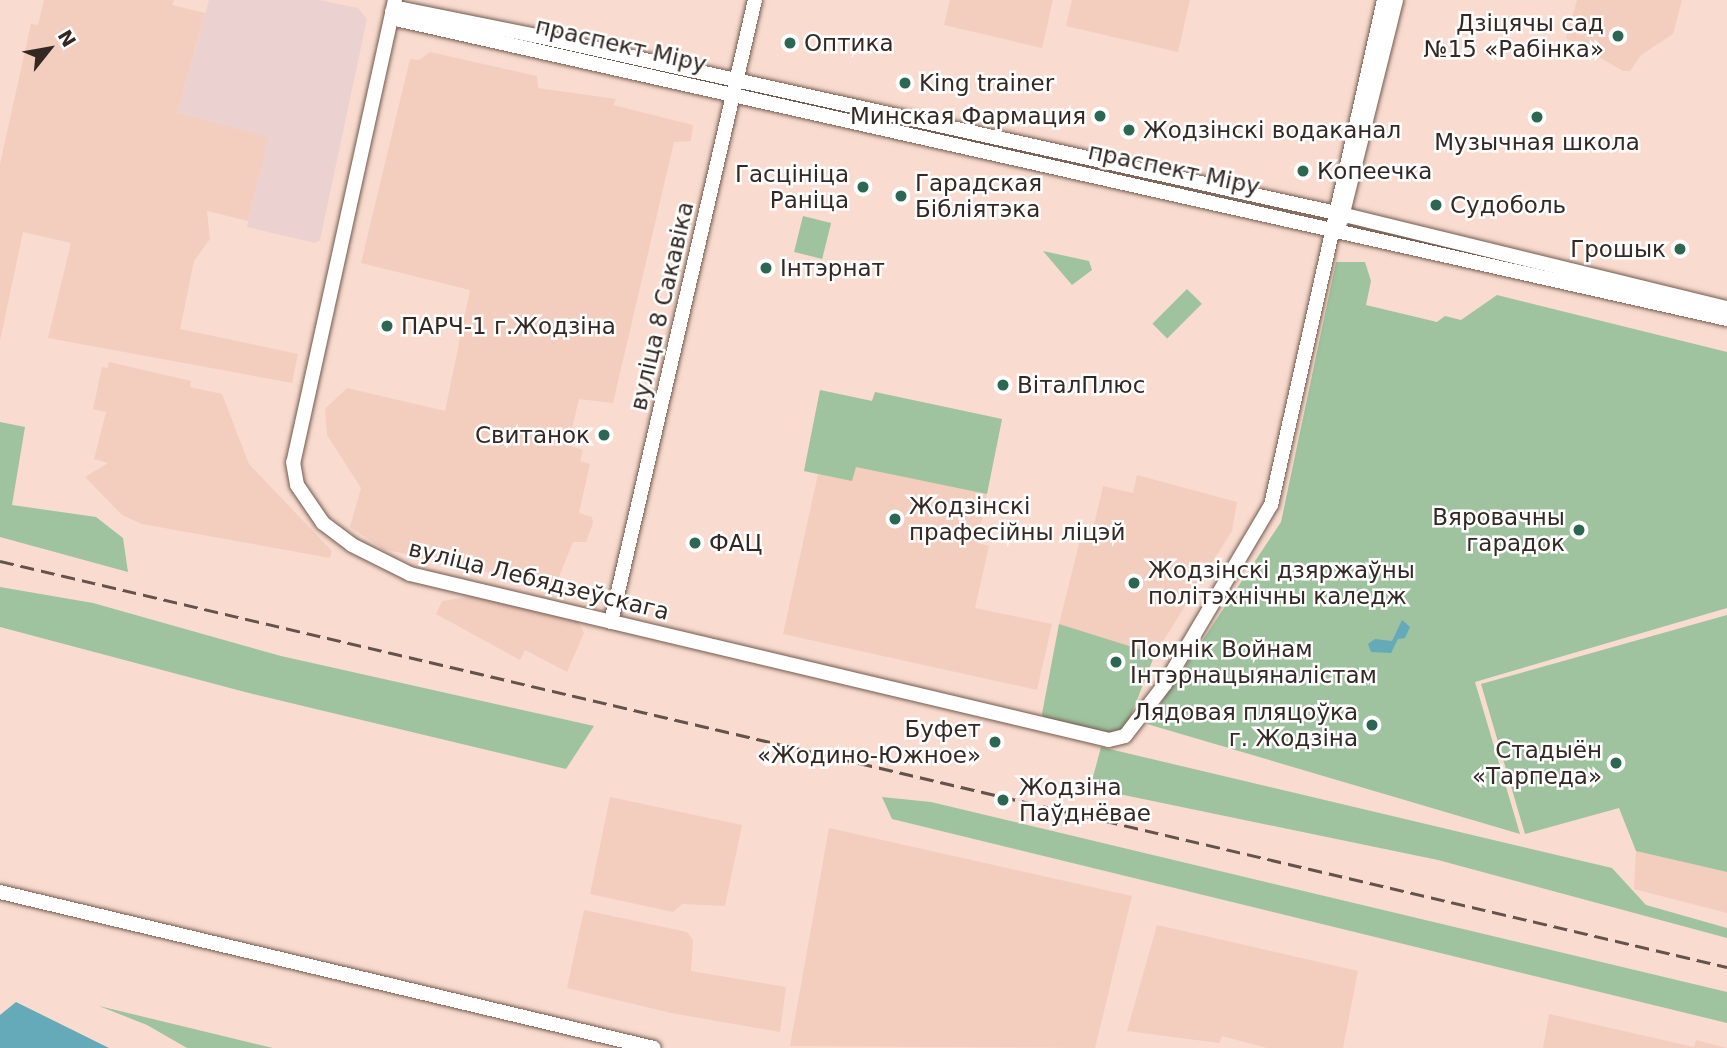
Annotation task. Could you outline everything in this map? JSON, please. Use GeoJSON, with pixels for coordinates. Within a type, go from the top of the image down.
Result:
{"type":"FeatureCollection","features":[{"type":"Feature","properties":{"kind":"main road","name":"вуліца 8 Сакавіка"},"geometry":{"type":"LineString","coordinates":[[611,622],[755,0]]}},
{"type":"Feature","properties":{"kind":"main road"},"geometry":{"type":"LineString","coordinates":[[1338,219],[1384,0]]}},
{"type":"Feature","properties":{"kind":"main road"},"geometry":{"type":"LineString","coordinates":[[1338,219],[1396,0]]}},
{"type":"Feature","properties":{"kind":"main road","name":"праспект Міру"},"geometry":{"type":"LineString","coordinates":[[393,6],[400,20],[556,47],[1338,219],[1727,319]]}},
{"type":"Feature","properties":{"kind":"main road","name":"вуліца Лебядзеўскага"},"geometry":{"type":"LineString","coordinates":[[393,6],[295,447],[298,485],[312,510],[335,535],[396,569],[1109,740],[1125,736],[1165,684],[1271,505],[1338,219]]}},
{"type":"Feature","properties":{"kind":"main road","name":"праспект Міру"},"geometry":{"type":"LineString","coordinates":[[1552,273],[1727,308]]}},
{"type":"Feature","properties":{"kind":"main road"},"geometry":{"type":"LineString","coordinates":[[0,892],[654,1048]]}},
{"type":"Feature","properties":{"kind":"shaded area"},"geometry":{"type":"Polygon","coordinates":[[[44,0],[174,0],[172,5],[205,13],[177,113],[268,137],[248,221],[207,211],[210,239],[194,261],[180,329],[298,354],[292,383],[48,338],[71,243],[23,232],[0,341],[0,164],[31,24],[38,25],[44,0]]]}},
{"type":"Feature","properties":{"kind":"shaded area"},"geometry":{"type":"Polygon","coordinates":[[[209,0],[319,0],[358,8],[367,19],[320,240],[315,243],[247,227],[267,137],[177,113],[209,0]]]}},
{"type":"Feature","properties":{"kind":"shaded area"},"geometry":{"type":"Polygon","coordinates":[[[950,0],[1053,0],[1042,48],[944,25],[950,0]]]}},
{"type":"Feature","properties":{"kind":"shaded area"},"geometry":{"type":"Polygon","coordinates":[[[1072,0],[1190,0],[1178,52],[1066,26],[1072,0]]]}},
{"type":"Feature","properties":{"kind":"shaded area","name":"Дзіцячы сад №15 «Рабінка»"},"geometry":{"type":"Polygon","coordinates":[[[1577,0],[1682,0],[1673,34],[1641,55],[1630,71],[1623,71],[1566,38],[1577,0]]]}},
{"type":"Feature","properties":{"kind":"shaded area"},"geometry":{"type":"Polygon","coordinates":[[[430,52],[537,76],[538,88],[616,99],[613,105],[693,125],[691,141],[674,142],[613,403],[579,399],[568,445],[583,450],[580,461],[590,464],[579,513],[592,517],[593,523],[586,542],[573,542],[555,587],[383,549],[350,527],[361,488],[327,435],[325,409],[347,388],[445,411],[470,290],[361,263],[410,59],[419,60],[430,52]]]}},
{"type":"Feature","properties":{"kind":"shaded area"},"geometry":{"type":"Polygon","coordinates":[[[109,362],[191,381],[190,387],[222,394],[249,464],[332,551],[330,558],[142,524],[122,515],[85,477],[108,463],[94,459],[106,412],[93,409],[102,367],[108,368],[109,362]]]}},
{"type":"Feature","properties":{"kind":"shaded area","name":"Жодзінскі прафесійны ліцэй"},"geometry":{"type":"Polygon","coordinates":[[[820,390],[872,401],[875,392],[1002,419],[977,543],[989,546],[975,608],[1052,624],[1037,690],[783,634],[818,474],[804,471],[820,390]]]}},
{"type":"Feature","properties":{"kind":"shaded area","name":"Жодзінскі дзяржаўны політэхнічны каледж"},"geometry":{"type":"Polygon","coordinates":[[[1137,475],[1237,502],[1232,531],[1155,654],[1059,624],[1080,540],[1090,542],[1103,486],[1133,493],[1137,475]]]}},
{"type":"Feature","properties":{"kind":"shaded area"},"geometry":{"type":"Polygon","coordinates":[[[474,596],[578,621],[584,633],[567,672],[525,650],[520,660],[436,614],[442,601],[474,596]]]}},
{"type":"Feature","properties":{"kind":"shaded area"},"geometry":{"type":"Polygon","coordinates":[[[610,797],[742,825],[725,906],[682,904],[673,912],[590,894],[610,797]]]}},
{"type":"Feature","properties":{"kind":"shaded area"},"geometry":{"type":"Polygon","coordinates":[[[829,828],[1132,896],[1095,1048],[790,1046],[829,828]]]}},
{"type":"Feature","properties":{"kind":"shaded area"},"geometry":{"type":"Polygon","coordinates":[[[1636,851],[1727,872],[1727,913],[1634,889],[1636,851]]]}},
{"type":"Feature","properties":{"kind":"shaded area"},"geometry":{"type":"Polygon","coordinates":[[[584,910],[687,932],[693,940],[691,971],[786,987],[780,1032],[671,1013],[567,988],[584,910]]]}},
{"type":"Feature","properties":{"kind":"shaded area"},"geometry":{"type":"Polygon","coordinates":[[[1157,925],[1358,971],[1343,1048],[1267,1048],[1222,1036],[1219,1043],[1127,1031],[1157,925]]]}},
{"type":"Feature","properties":{"kind":"shaded area"},"geometry":{"type":"Polygon","coordinates":[[[1549,1014],[1694,1047],[1696,1040],[1727,1048],[1543,1048],[1549,1014]]]}},
{"type":"Feature","properties":{"kind":"green space"},"geometry":{"type":"Polygon","coordinates":[[[803,216],[831,223],[822,259],[794,252],[803,216]]]}},
{"type":"Feature","properties":{"kind":"green space"},"geometry":{"type":"Polygon","coordinates":[[[1043,251],[1089,261],[1092,270],[1072,285],[1043,251]]]}},
{"type":"Feature","properties":{"kind":"green space"},"geometry":{"type":"Polygon","coordinates":[[[1336,262],[1365,262],[1371,281],[1366,305],[1437,322],[1445,316],[1461,320],[1497,295],[1727,352],[1727,608],[1475,682],[1520,834],[1147,724],[1281,522],[1336,262]]]}},
{"type":"Feature","properties":{"kind":"green space"},"geometry":{"type":"Polygon","coordinates":[[[1187,289],[1202,304],[1167,338],[1152,324],[1187,289]]]}},
{"type":"Feature","properties":{"kind":"green space"},"geometry":{"type":"Polygon","coordinates":[[[820,390],[872,401],[875,392],[1002,419],[987,494],[856,467],[852,481],[804,471],[820,390]]]}},
{"type":"Feature","properties":{"kind":"green space"},"geometry":{"type":"Polygon","coordinates":[[[0,422],[25,427],[12,505],[96,517],[123,538],[128,572],[0,537],[0,422]]]}},
{"type":"Feature","properties":{"kind":"green space"},"geometry":{"type":"Polygon","coordinates":[[[0,587],[93,603],[281,656],[594,726],[566,769],[245,692],[0,627],[0,587]]]}},
{"type":"Feature","properties":{"kind":"green space","name":"Стадыён «Тарпеда»"},"geometry":{"type":"Polygon","coordinates":[[[1727,615],[1727,872],[1636,851],[1619,808],[1525,834],[1481,684],[1727,615]]]}},
{"type":"Feature","properties":{"kind":"green space"},"geometry":{"type":"Polygon","coordinates":[[[1059,624],[1155,654],[1126,728],[1107,737],[1045,722],[1042,714],[1059,624]]]}},
{"type":"Feature","properties":{"kind":"green space"},"geometry":{"type":"Polygon","coordinates":[[[1101,747],[1612,868],[1646,905],[1727,928],[1727,938],[1438,860],[1090,788],[1101,747]]]}},
{"type":"Feature","properties":{"kind":"green space"},"geometry":{"type":"Polygon","coordinates":[[[882,797],[931,802],[1727,992],[1727,1023],[892,819],[882,797]]]}},
{"type":"Feature","properties":{"kind":"green space"},"geometry":{"type":"Polygon","coordinates":[[[99,1006],[273,1048],[187,1048],[147,1025],[99,1006]]]}},
{"type":"Feature","properties":{"kind":"water"},"geometry":{"type":"Polygon","coordinates":[[[1402,620],[1410,627],[1405,638],[1398,639],[1391,653],[1371,652],[1368,644],[1375,639],[1392,641],[1402,620]]]}},
{"type":"Feature","properties":{"kind":"water"},"geometry":{"type":"Polygon","coordinates":[[[16,1002],[109,1048],[0,1048],[0,1015],[16,1002]]]}},
{"type":"Feature","properties":{"kind":"railway"},"geometry":{"type":"LineString","coordinates":[[0,561],[1727,967]]}},
{"type":"Feature","properties":{"kind":"place","name":"Дзіцячы сад №15 «Рабінка»"},"geometry":{"type":"Point","coordinates":[1618,36]}},
{"type":"Feature","properties":{"kind":"place","name":"Оптика"},"geometry":{"type":"Point","coordinates":[790,43]}},
{"type":"Feature","properties":{"kind":"place","name":"King trainer"},"geometry":{"type":"Point","coordinates":[905,83]}},
{"type":"Feature","properties":{"kind":"place","name":"Минская Фармация"},"geometry":{"type":"Point","coordinates":[1100,116]}},
{"type":"Feature","properties":{"kind":"place","name":"Музычная школа"},"geometry":{"type":"Point","coordinates":[1537,117]}},
{"type":"Feature","properties":{"kind":"place","name":"Жодзінскі водаканал"},"geometry":{"type":"Point","coordinates":[1129,130]}},
{"type":"Feature","properties":{"kind":"place","name":"Копеечка"},"geometry":{"type":"Point","coordinates":[1303,171]}},
{"type":"Feature","properties":{"kind":"place","name":"Гасцініца Раніца"},"geometry":{"type":"Point","coordinates":[863,187]}},
{"type":"Feature","properties":{"kind":"place","name":"Гарадская Бібліятэка"},"geometry":{"type":"Point","coordinates":[901,196]}},
{"type":"Feature","properties":{"kind":"place","name":"Судоболь"},"geometry":{"type":"Point","coordinates":[1436,205]}},
{"type":"Feature","properties":{"kind":"place","name":"Грошык"},"geometry":{"type":"Point","coordinates":[1680,249]}},
{"type":"Feature","properties":{"kind":"place","name":"Інтэрнат"},"geometry":{"type":"Point","coordinates":[766,268]}},
{"type":"Feature","properties":{"kind":"place","name":"ПАРЧ-1 г.Жодзіна"},"geometry":{"type":"Point","coordinates":[387,326]}},
{"type":"Feature","properties":{"kind":"place","name":"ВіталПлюс"},"geometry":{"type":"Point","coordinates":[1003,385]}},
{"type":"Feature","properties":{"kind":"place","name":"Свитанок"},"geometry":{"type":"Point","coordinates":[604,435]}},
{"type":"Feature","properties":{"kind":"place","name":"Жодзінскі прафесійны ліцэй"},"geometry":{"type":"Point","coordinates":[895,519]}},
{"type":"Feature","properties":{"kind":"place","name":"Вяровачны гарадок"},"geometry":{"type":"Point","coordinates":[1579,530]}},
{"type":"Feature","properties":{"kind":"place","name":"ФАЦ"},"geometry":{"type":"Point","coordinates":[695,543]}},
{"type":"Feature","properties":{"kind":"place","name":"Жодзінскі дзяржаўны політэхнічны каледж"},"geometry":{"type":"Point","coordinates":[1134,583]}},
{"type":"Feature","properties":{"kind":"place","name":"Помнік Войнам Інтэрнацыяналістам"},"geometry":{"type":"Point","coordinates":[1116,662]}},
{"type":"Feature","properties":{"kind":"place","name":"Лядовая пляцоўка г. Жодзіна"},"geometry":{"type":"Point","coordinates":[1372,725]}},
{"type":"Feature","properties":{"kind":"place","name":"Буфет «Жодино-Южное»"},"geometry":{"type":"Point","coordinates":[995,742]}},
{"type":"Feature","properties":{"kind":"place","name":"Стадыён «Тарпеда»"},"geometry":{"type":"Point","coordinates":[1616,763]}},
{"type":"Feature","properties":{"kind":"place","name":"Жодзіна Паўднёвае"},"geometry":{"type":"Point","coordinates":[1003,800]}}]}
